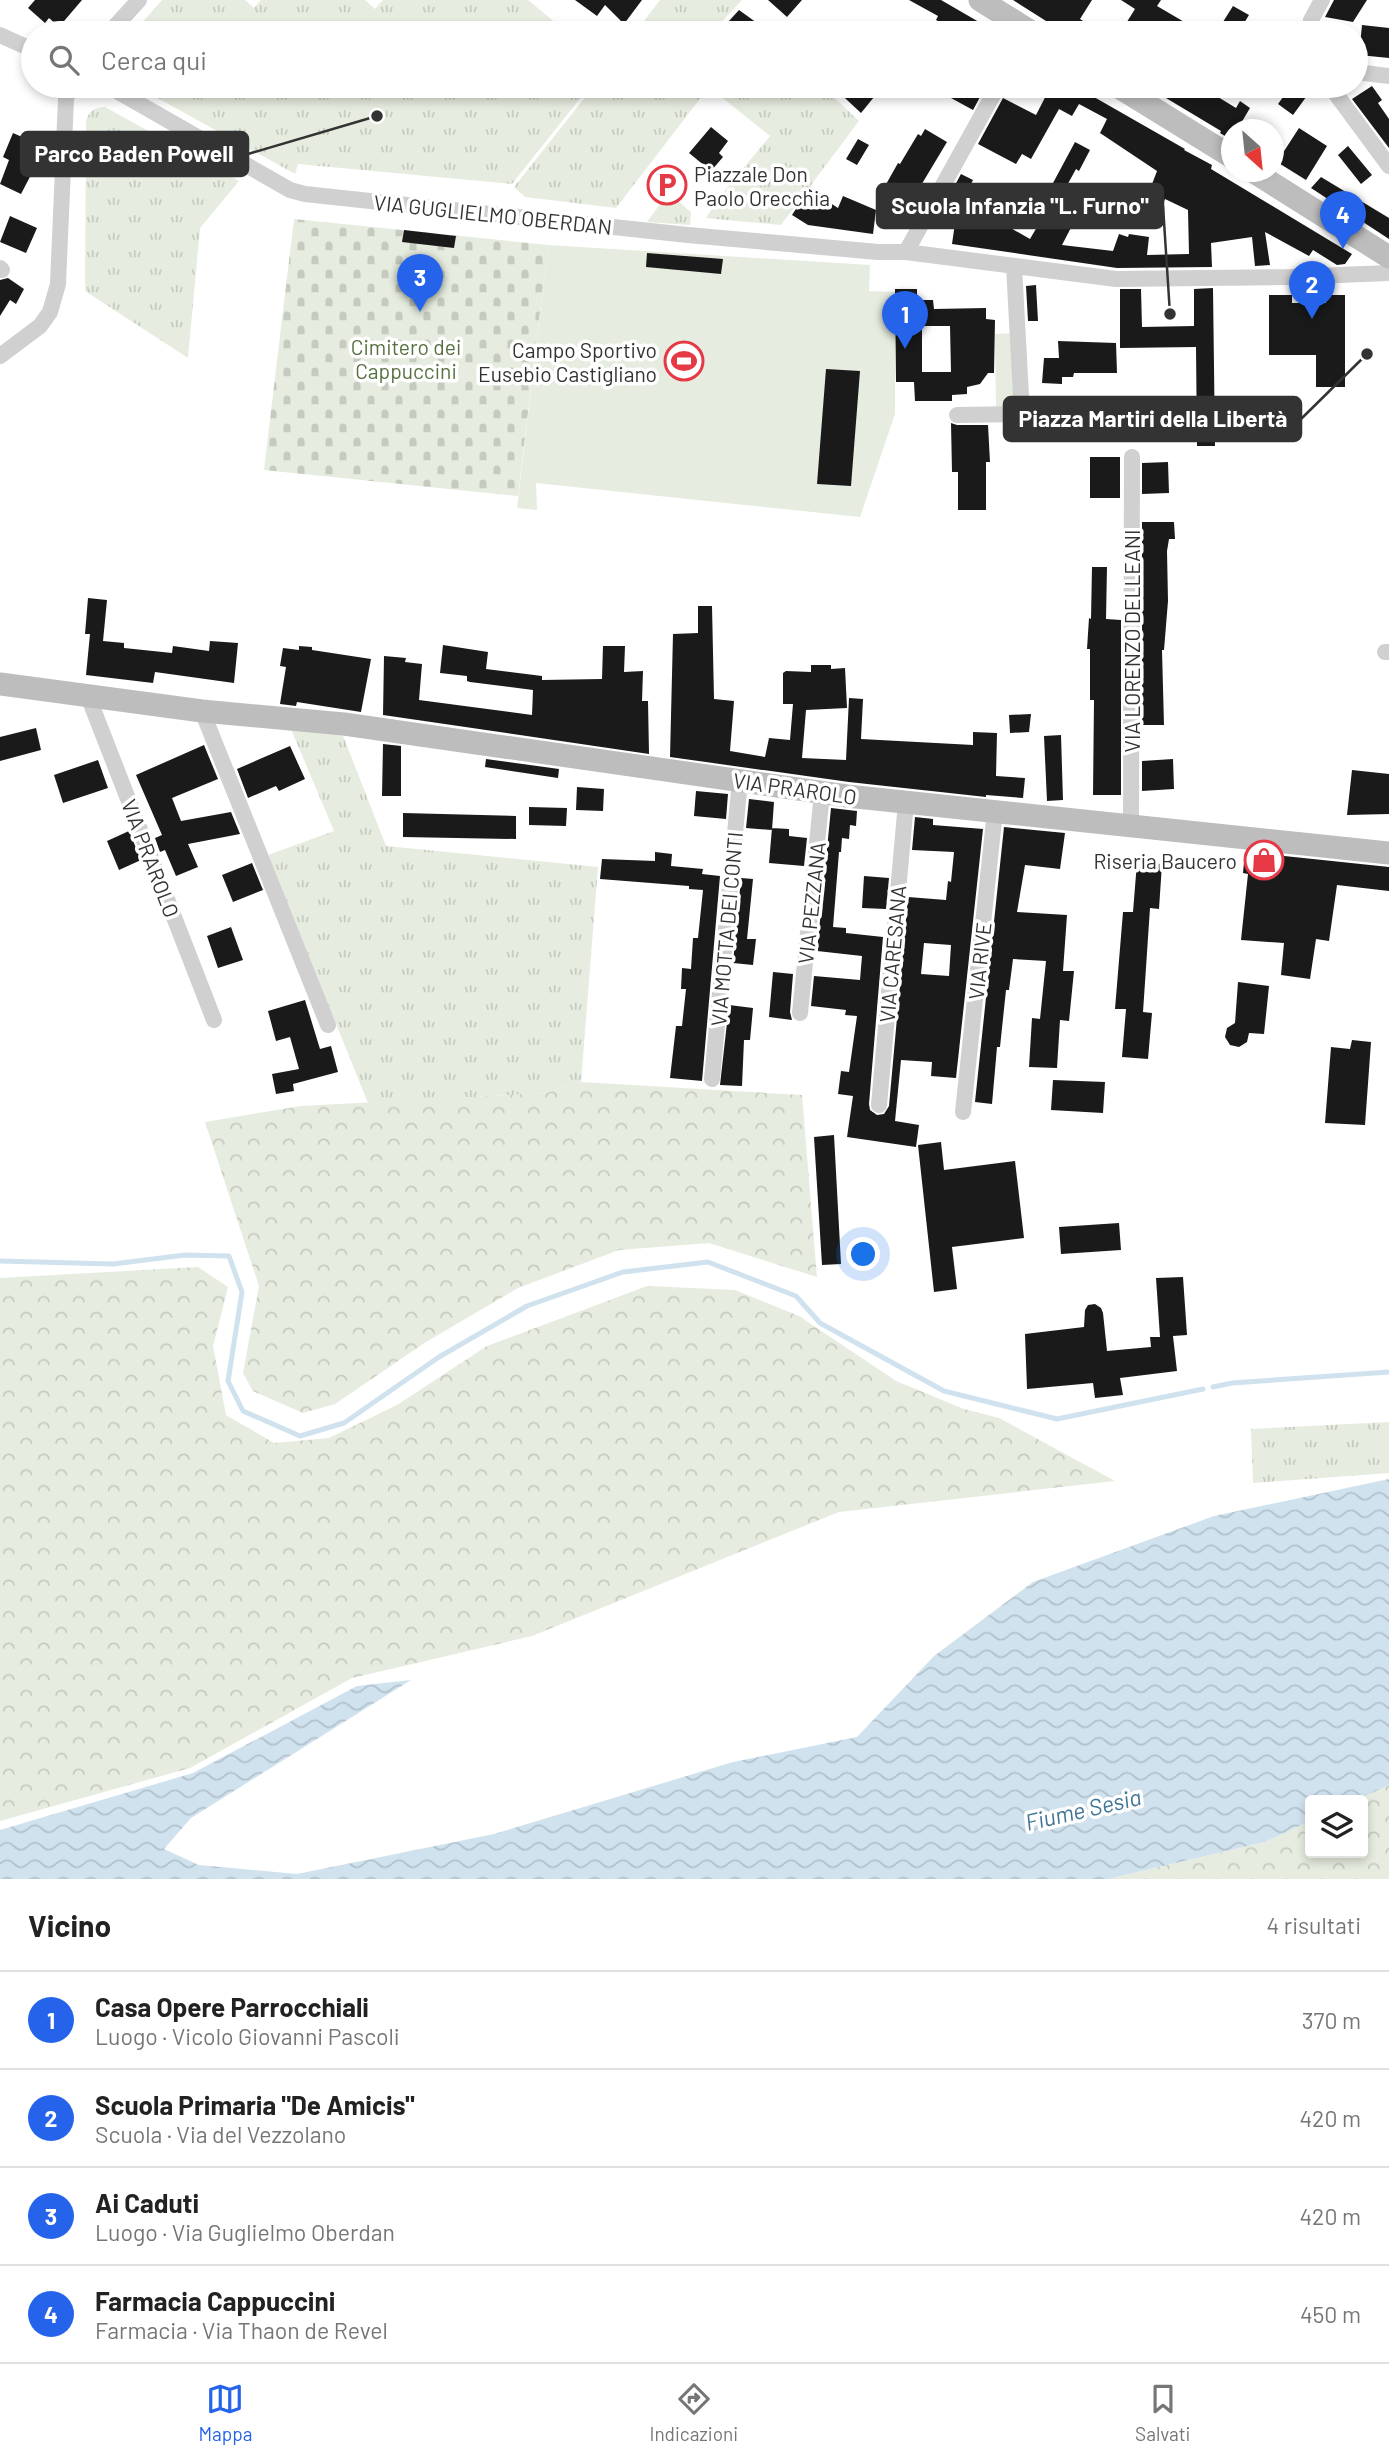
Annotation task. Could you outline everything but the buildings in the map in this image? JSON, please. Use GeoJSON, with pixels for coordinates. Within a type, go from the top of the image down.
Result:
{"type":"FeatureCollection","features":[{"type":"Feature","properties":{"kind":"street"},"geometry":{"type":"LineString","coordinates":[[120,21],[139,0]]}},
{"type":"Feature","properties":{"kind":"street"},"geometry":{"type":"LineString","coordinates":[[980,0],[1012,21]]}},
{"type":"Feature","properties":{"kind":"street"},"geometry":{"type":"LineString","coordinates":[[1311,21],[1322,0]]}},
{"type":"Feature","properties":{"kind":"street"},"geometry":{"type":"LineString","coordinates":[[0,35],[21,45]]}},
{"type":"Feature","properties":{"kind":"street"},"geometry":{"type":"LineString","coordinates":[[1368,73],[1389,76]]}},
{"type":"Feature","properties":{"kind":"street"},"geometry":{"type":"LineString","coordinates":[[2,355],[40,326],[50,312],[58,284],[66,98]]}},
{"type":"Feature","properties":{"kind":"street","name":"VIA GUGLIELMO OBERDAN"},"geometry":{"type":"LineString","coordinates":[[129,98],[290,190],[305,194],[688,235],[878,252],[906,252],[1116,279],[1389,274]]}},
{"type":"Feature","properties":{"kind":"street"},"geometry":{"type":"LineString","coordinates":[[906,252],[991,98]]}},
{"type":"Feature","properties":{"kind":"street"},"geometry":{"type":"LineString","coordinates":[[1136,98],[1221,151]]}},
{"type":"Feature","properties":{"kind":"street"},"geometry":{"type":"LineString","coordinates":[[1339,98],[1389,166]]}},
{"type":"Feature","properties":{"kind":"street"},"geometry":{"type":"LineString","coordinates":[[1270,182],[1389,257]]}},
{"type":"Feature","properties":{"kind":"street"},"geometry":{"type":"LineString","coordinates":[[957,415],[1022,414],[1014,266]]}},
{"type":"Feature","properties":{"kind":"street","name":"VIA LORENZO DELLEANI"},"geometry":{"type":"LineString","coordinates":[[1131,825],[1132,457]]}},
{"type":"Feature","properties":{"kind":"street","name":"VIA PRAROLO"},"geometry":{"type":"LineString","coordinates":[[0,684],[202,711],[344,723],[821,793],[1389,853]]}},
{"type":"Feature","properties":{"kind":"street","name":"VIA PRAROLO"},"geometry":{"type":"LineString","coordinates":[[88,696],[214,1020]]}},
{"type":"Feature","properties":{"kind":"street"},"geometry":{"type":"LineString","coordinates":[[202,711],[328,1025]]}},
{"type":"Feature","properties":{"kind":"street","name":"VIA MOTTA DEI CONTI"},"geometry":{"type":"LineString","coordinates":[[712,1079],[740,780]]}},
{"type":"Feature","properties":{"kind":"street","name":"VIA PEZZANA"},"geometry":{"type":"LineString","coordinates":[[800,1013],[821,793]]}},
{"type":"Feature","properties":{"kind":"street","name":"VIA CARESANA"},"geometry":{"type":"LineString","coordinates":[[879,1105],[906,802]]}},
{"type":"Feature","properties":{"kind":"street","name":"VIA RIVE"},"geometry":{"type":"LineString","coordinates":[[963,1112],[995,811]]}},
{"type":"Feature","properties":{"kind":"green space"},"geometry":{"type":"Polygon","coordinates":[[[162,0],[245,0],[254,8],[261,0],[365,0],[375,9],[383,0],[528,0],[553,21],[144,21],[162,0]]]}},
{"type":"Feature","properties":{"kind":"green space"},"geometry":{"type":"Polygon","coordinates":[[[660,0],[742,0],[722,21],[644,21],[660,0]]]}},
{"type":"Feature","properties":{"kind":"green space"},"geometry":{"type":"Polygon","coordinates":[[[157,98],[580,98],[512,184],[298,164],[295,174],[157,98]]]}},
{"type":"Feature","properties":{"kind":"green space"},"geometry":{"type":"Polygon","coordinates":[[[584,98],[701,98],[616,208],[525,197],[514,187],[584,98]]]}},
{"type":"Feature","properties":{"kind":"green space"},"geometry":{"type":"Polygon","coordinates":[[[723,98],[835,98],[859,121],[781,225],[706,218],[717,200],[770,136],[723,98]]]}},
{"type":"Feature","properties":{"kind":"green space"},"geometry":{"type":"Polygon","coordinates":[[[105,107],[239,181],[200,228],[188,358],[85,291],[86,122],[92,111],[105,107]]]}},
{"type":"Feature","properties":{"kind":"green space"},"geometry":{"type":"Polygon","coordinates":[[[671,195],[691,212],[690,225],[647,222],[666,196],[671,195]]]}},
{"type":"Feature","properties":{"kind":"green space","name":"Cimitero dei Cappuccini"},"geometry":{"type":"Polygon","coordinates":[[[294,219],[548,245],[518,496],[264,470],[294,219]]]}},
{"type":"Feature","properties":{"kind":"green space"},"geometry":{"type":"Polygon","coordinates":[[[548,245],[870,265],[869,291],[895,292],[895,414],[860,517],[536,483],[537,510],[517,508],[548,245]]]}},
{"type":"Feature","properties":{"kind":"green space"},"geometry":{"type":"Polygon","coordinates":[[[1016,333],[1020,405],[996,411],[995,334],[1016,333]]]}},
{"type":"Feature","properties":{"kind":"green space"},"geometry":{"type":"Polygon","coordinates":[[[291,729],[342,733],[386,846],[598,867],[581,1082],[546,1093],[368,1103],[268,855],[334,831],[291,729]]]}},
{"type":"Feature","properties":{"kind":"green space"},"geometry":{"type":"Polygon","coordinates":[[[581,1082],[802,1095],[817,1277],[709,1243],[619,1250],[518,1288],[426,1342],[335,1404],[303,1413],[253,1391],[243,1373],[259,1286],[205,1122],[301,1106],[546,1093],[581,1082]]]}},
{"type":"Feature","properties":{"kind":"green space"},"geometry":{"type":"Polygon","coordinates":[[[198,1267],[228,1287],[213,1346],[226,1415],[274,1443],[329,1438],[397,1405],[487,1346],[647,1286],[735,1290],[799,1316],[896,1381],[964,1409],[999,1418],[1115,1481],[839,1512],[532,1636],[352,1678],[190,1768],[0,1821],[0,1278],[198,1267]]]}},
{"type":"Feature","properties":{"kind":"green space"},"geometry":{"type":"Polygon","coordinates":[[[1389,1422],[1389,1473],[1253,1483],[1251,1429],[1389,1422]]]}},
{"type":"Feature","properties":{"kind":"green space"},"geometry":{"type":"Polygon","coordinates":[[[1389,1785],[1389,1879],[1108,1879],[1265,1842],[1305,1823],[1305,1858],[1368,1858],[1368,1795],[1389,1785]]]}},
{"type":"Feature","properties":{"kind":"water","name":"Fiume Sesia"},"geometry":{"type":"Polygon","coordinates":[[[1389,1479],[1389,1785],[1368,1795],[1305,1795],[1305,1823],[1265,1842],[1108,1879],[0,1879],[0,1830],[193,1773],[357,1686],[411,1680],[191,1818],[164,1849],[199,1865],[297,1874],[494,1834],[733,1762],[857,1737],[934,1656],[1033,1582],[1214,1516],[1389,1479]]]}},
{"type":"Feature","properties":{"kind":"waterway"},"geometry":{"type":"LineString","coordinates":[[0,1261],[113,1264],[185,1255],[229,1256],[242,1292],[228,1381],[243,1411],[300,1436],[344,1423],[439,1357],[527,1306],[623,1272],[708,1262],[796,1296],[820,1323],[944,1391],[1057,1419],[1203,1389]]}},
{"type":"Feature","properties":{"kind":"waterway"},"geometry":{"type":"LineString","coordinates":[[1213,1387],[1232,1383],[1389,1372]]}},
{"type":"Feature","properties":{"kind":"place","name":"Parco Baden Powell"},"geometry":{"type":"Point","coordinates":[377,116]}},
{"type":"Feature","properties":{"kind":"place","name":"Piazzale Don Paolo Orecchia"},"geometry":{"type":"Point","coordinates":[667,185]}},
{"type":"Feature","properties":{"kind":"place","name":"Farmacia Cappuccini"},"geometry":{"type":"Point","coordinates":[1343,249]}},
{"type":"Feature","properties":{"kind":"place","name":"Ai Caduti"},"geometry":{"type":"Point","coordinates":[420,312]}},
{"type":"Feature","properties":{"kind":"place","name":"Scuola Infanzia \"L. Furno\""},"geometry":{"type":"Point","coordinates":[1170,314]}},
{"type":"Feature","properties":{"kind":"place","name":"Scuola Primaria \"De Amicis\""},"geometry":{"type":"Point","coordinates":[1312,319]}},
{"type":"Feature","properties":{"kind":"place","name":"Casa Opere Parrocchiali"},"geometry":{"type":"Point","coordinates":[905,349]}},
{"type":"Feature","properties":{"kind":"place","name":"Piazza Martiri della Libertà"},"geometry":{"type":"Point","coordinates":[1367,354]}},
{"type":"Feature","properties":{"kind":"place","name":"Campo Sportivo Eusebio Castigliano"},"geometry":{"type":"Point","coordinates":[684,361]}},
{"type":"Feature","properties":{"kind":"place","name":"Riseria Baucero"},"geometry":{"type":"Point","coordinates":[1264,860]}}]}
